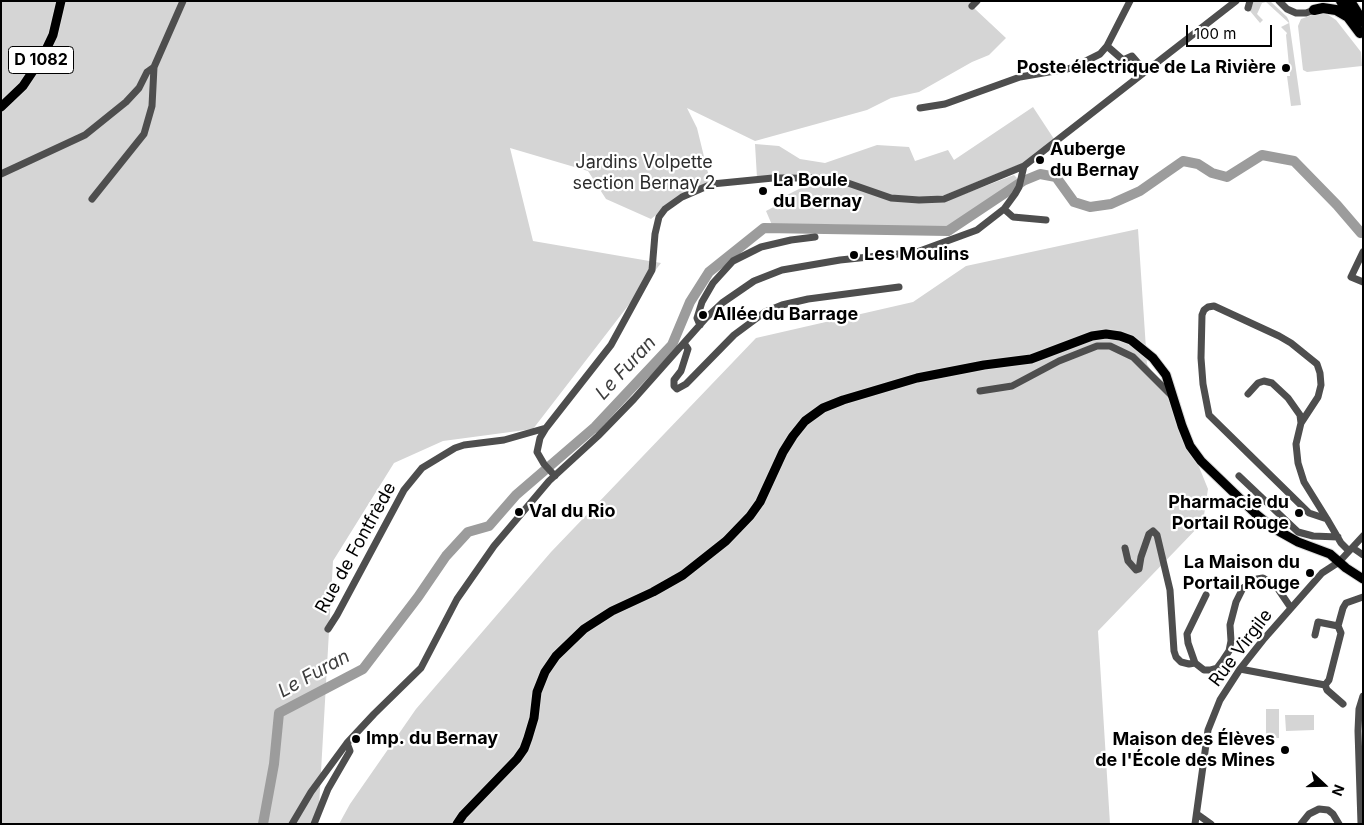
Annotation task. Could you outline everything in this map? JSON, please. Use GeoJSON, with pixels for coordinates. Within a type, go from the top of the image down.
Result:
{"type":"FeatureCollection","features":[{"type":"Feature","properties":{"kind":"highway"},"geometry":{"type":"LineString","coordinates":[[1314,10],[1321,1]]}},
{"type":"Feature","properties":{"kind":"highway"},"geometry":{"type":"LineString","coordinates":[[1350,1],[1363,22]]}},
{"type":"Feature","properties":{"kind":"highway"},"geometry":{"type":"LineString","coordinates":[[1314,10],[1336,4],[1361,35]]}},
{"type":"Feature","properties":{"kind":"main road","name":"D 1082"},"geometry":{"type":"LineString","coordinates":[[1,107],[23,86],[43,56],[55,29],[61,1]]}},
{"type":"Feature","properties":{"kind":"main road"},"geometry":{"type":"LineString","coordinates":[[457,824],[463,815],[517,759],[524,749],[534,718],[537,692],[545,672],[556,656],[584,629],[612,611],[653,592],[683,575],[726,541],[750,516],[760,502],[783,452],[793,436],[806,421],[823,408],[843,400],[917,378],[984,365],[1031,359],[1092,336],[1106,334],[1131,340],[1147,352],[1166,374],[1190,446],[1201,461],[1273,528],[1298,542],[1330,554],[1363,579]]}},
{"type":"Feature","properties":{"kind":"street"},"geometry":{"type":"LineString","coordinates":[[92,199],[144,134],[152,106],[154,67],[183,1]]}},
{"type":"Feature","properties":{"kind":"street"},"geometry":{"type":"LineString","coordinates":[[920,108],[945,104],[1020,77],[1072,68],[1100,54],[1107,46],[1130,1]]}},
{"type":"Feature","properties":{"kind":"street"},"geometry":{"type":"LineString","coordinates":[[553,474],[536,452],[540,438],[611,345],[652,270],[655,234],[659,217],[665,209],[682,197],[712,184],[773,178],[816,178],[845,182],[891,198],[944,199],[1024,166],[1236,1]]}},
{"type":"Feature","properties":{"kind":"street"},"geometry":{"type":"LineString","coordinates":[[1279,1],[1296,13],[1306,13],[1314,10]]}},
{"type":"Feature","properties":{"kind":"street"},"geometry":{"type":"LineString","coordinates":[[1107,46],[1123,60],[1132,56],[1145,71]]}},
{"type":"Feature","properties":{"kind":"street"},"geometry":{"type":"LineString","coordinates":[[1,174],[85,135],[126,102],[139,88],[147,72],[154,67]]}},
{"type":"Feature","properties":{"kind":"street"},"geometry":{"type":"LineString","coordinates":[[292,824],[311,792],[347,743],[421,668],[466,584],[494,546],[553,474],[616,418],[722,303],[741,289],[782,270],[917,252],[977,230],[1004,209],[1019,187],[1024,166]]}},
{"type":"Feature","properties":{"kind":"street"},"geometry":{"type":"LineString","coordinates":[[1004,209],[1013,217],[1046,220]]}},
{"type":"Feature","properties":{"kind":"street"},"geometry":{"type":"LineString","coordinates":[[700,325],[697,318],[702,302],[713,283],[733,261],[761,247],[815,237]]}},
{"type":"Feature","properties":{"kind":"street"},"geometry":{"type":"LineString","coordinates":[[1363,252],[1351,277],[1363,282]]}},
{"type":"Feature","properties":{"kind":"street"},"geometry":{"type":"LineString","coordinates":[[684,343],[688,349],[681,371],[674,380],[674,386],[677,389],[686,384],[734,335],[765,312],[808,299],[899,287]]}},
{"type":"Feature","properties":{"kind":"street"},"geometry":{"type":"LineString","coordinates":[[1327,519],[1309,513],[1208,415],[1201,358],[1202,315],[1208,306],[1214,306],[1279,336],[1317,364],[1321,385],[1318,397],[1301,423],[1296,444],[1298,463],[1304,482],[1327,519],[1338,537],[1351,550],[1363,555]]}},
{"type":"Feature","properties":{"kind":"street"},"geometry":{"type":"LineString","coordinates":[[980,391],[1012,386],[1059,361],[1097,346],[1110,346],[1133,357],[1175,399]]}},
{"type":"Feature","properties":{"kind":"street"},"geometry":{"type":"LineString","coordinates":[[1248,394],[1258,383],[1264,381],[1272,383],[1288,398],[1300,415],[1301,423]]}},
{"type":"Feature","properties":{"kind":"street","name":"Rue de Fontfrède"},"geometry":{"type":"LineString","coordinates":[[328,628],[337,615],[404,490],[422,468],[455,448],[464,445],[504,440],[546,428]]}},
{"type":"Feature","properties":{"kind":"street"},"geometry":{"type":"LineString","coordinates":[[1239,476],[1298,532],[1313,536],[1338,537]]}},
{"type":"Feature","properties":{"kind":"street"},"geometry":{"type":"LineString","coordinates":[[1125,548],[1128,561],[1136,570],[1139,569],[1149,534],[1153,531],[1157,535],[1170,590],[1174,651],[1176,657],[1182,662],[1195,663]]}},
{"type":"Feature","properties":{"kind":"street","name":"Rue Virgile"},"geometry":{"type":"LineString","coordinates":[[1195,824],[1203,755],[1208,730],[1220,700],[1240,669],[1290,608],[1322,574],[1339,562],[1363,536]]}},
{"type":"Feature","properties":{"kind":"street","name":"Rue Virgile"},"geometry":{"type":"LineString","coordinates":[[1206,595],[1188,634],[1188,643],[1195,663],[1204,670],[1217,668],[1229,651],[1231,641],[1230,625],[1239,594],[1244,588],[1257,579],[1263,578],[1276,586],[1290,608]]}},
{"type":"Feature","properties":{"kind":"street"},"geometry":{"type":"LineString","coordinates":[[1325,685],[1329,680],[1341,633],[1338,626],[1346,603],[1363,597]]}},
{"type":"Feature","properties":{"kind":"street"},"geometry":{"type":"LineString","coordinates":[[1315,635],[1318,622],[1338,626]]}},
{"type":"Feature","properties":{"kind":"street"},"geometry":{"type":"LineString","coordinates":[[1240,669],[1325,685]]}},
{"type":"Feature","properties":{"kind":"street"},"geometry":{"type":"LineString","coordinates":[[1325,685],[1327,690],[1343,704]]}},
{"type":"Feature","properties":{"kind":"street"},"geometry":{"type":"LineString","coordinates":[[1361,824],[1359,722],[1363,696]]}},
{"type":"Feature","properties":{"kind":"street"},"geometry":{"type":"LineString","coordinates":[[314,824],[328,789],[350,751],[347,743]]}},
{"type":"Feature","properties":{"kind":"street"},"geometry":{"type":"LineString","coordinates":[[1301,824],[1309,814],[1319,809],[1328,810],[1339,824]]}},
{"type":"Feature","properties":{"kind":"street"},"geometry":{"type":"LineString","coordinates":[[1197,814],[1211,824]]}},
{"type":"Feature","properties":{"kind":"green space","name":"Jardins Volpette section Bernay 2"},"geometry":{"type":"Polygon","coordinates":[[[1,1],[973,1],[975,9],[1006,38],[989,55],[972,62],[919,92],[891,98],[867,110],[755,141],[687,108],[697,128],[710,181],[678,197],[651,219],[606,199],[588,171],[510,148],[533,241],[661,263],[533,429],[443,441],[394,463],[333,561],[318,824],[1,824],[1,1]]]}},
{"type":"Feature","properties":{"kind":"green space"},"geometry":{"type":"Polygon","coordinates":[[[1254,1],[1270,1],[1289,21],[1301,105],[1291,106],[1287,76],[1290,76],[1287,33],[1281,27],[1289,23],[1266,2],[1262,3],[1257,14],[1263,20],[1260,23],[1250,11],[1254,1]]]}},
{"type":"Feature","properties":{"kind":"green space"},"geometry":{"type":"Polygon","coordinates":[[[1320,12],[1336,20],[1361,52],[1362,66],[1307,72],[1303,70],[1298,26],[1301,19],[1320,12]]]}},
{"type":"Feature","properties":{"kind":"green space"},"geometry":{"type":"Polygon","coordinates":[[[1033,107],[1054,139],[1023,163],[945,195],[921,198],[890,196],[837,178],[796,174],[757,178],[755,144],[779,146],[800,159],[825,163],[877,145],[909,147],[915,161],[948,150],[954,160],[1033,107]]]}},
{"type":"Feature","properties":{"kind":"green space"},"geometry":{"type":"Polygon","coordinates":[[[1014,175],[1017,178],[1016,181],[944,229],[822,224],[799,226],[772,225],[766,211],[787,200],[785,196],[819,179],[839,182],[869,193],[946,201],[1014,175]]]}},
{"type":"Feature","properties":{"kind":"green space"},"geometry":{"type":"Polygon","coordinates":[[[1138,229],[1147,364],[1176,410],[1208,489],[1203,522],[1098,631],[1110,824],[339,824],[350,804],[416,709],[551,552],[756,338],[913,302],[966,266],[1138,229]]]}},
{"type":"Feature","properties":{"kind":"green space"},"geometry":{"type":"Polygon","coordinates":[[[1266,709],[1279,709],[1279,738],[1266,738],[1266,709]]]}},
{"type":"Feature","properties":{"kind":"green space"},"geometry":{"type":"Polygon","coordinates":[[[1285,715],[1314,715],[1314,730],[1286,731],[1285,715]]]}},
{"type":"Feature","properties":{"kind":"waterway","name":"Le Furan"},"geometry":{"type":"LineString","coordinates":[[263,824],[274,764],[279,713],[363,669],[418,597],[446,556],[468,532],[489,526],[516,495],[595,427],[672,345],[690,302],[709,272],[764,228],[948,231],[1023,181],[1040,174],[1056,177],[1074,202],[1090,207],[1111,204],[1140,191],[1183,161],[1198,164],[1212,173],[1227,177],[1262,155],[1294,161],[1337,205],[1361,233]]}},
{"type":"Feature","properties":{"kind":"place","name":"Poste électrique de La Rivière"},"geometry":{"type":"Point","coordinates":[1286,68]}},
{"type":"Feature","properties":{"kind":"place","name":"Auberge du Bernay"},"geometry":{"type":"Point","coordinates":[1040,160]}},
{"type":"Feature","properties":{"kind":"place","name":"La Boule du Bernay"},"geometry":{"type":"Point","coordinates":[763,191]}},
{"type":"Feature","properties":{"kind":"place","name":"Les Moulins"},"geometry":{"type":"Point","coordinates":[854,255]}},
{"type":"Feature","properties":{"kind":"place","name":"Allée du Barrage"},"geometry":{"type":"Point","coordinates":[703,315]}},
{"type":"Feature","properties":{"kind":"place","name":"Val du Rio"},"geometry":{"type":"Point","coordinates":[519,512]}},
{"type":"Feature","properties":{"kind":"place","name":"Pharmacie du Portail Rouge"},"geometry":{"type":"Point","coordinates":[1299,513]}},
{"type":"Feature","properties":{"kind":"place","name":"La Maison du Portail Rouge"},"geometry":{"type":"Point","coordinates":[1310,573]}},
{"type":"Feature","properties":{"kind":"place","name":"Imp. du Bernay"},"geometry":{"type":"Point","coordinates":[356,739]}},
{"type":"Feature","properties":{"kind":"place","name":"Maison des Élèves de l'École des Mines"},"geometry":{"type":"Point","coordinates":[1285,750]}}]}
